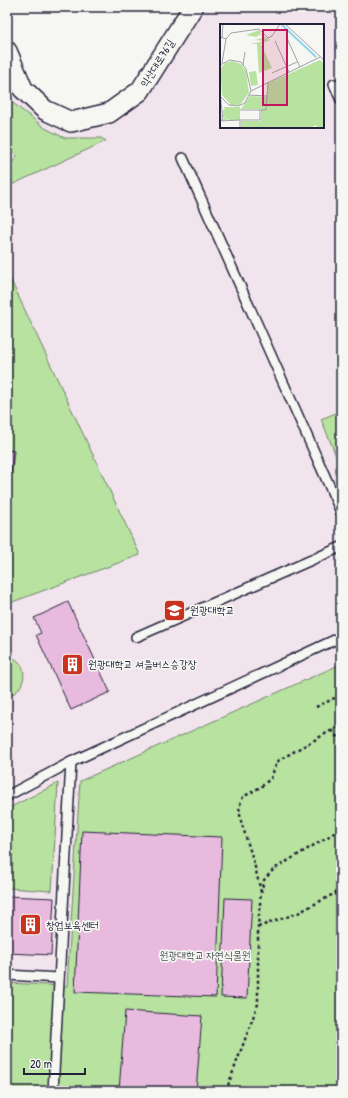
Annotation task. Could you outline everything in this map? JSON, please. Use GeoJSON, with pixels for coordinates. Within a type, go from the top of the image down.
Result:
{"type":"FeatureCollection","features":[{"type":"Feature","properties":{"kind":"street","name":"익산대로76길"},"geometry":{"type":"LineString","coordinates":[[7,51],[23,89],[45,110],[71,122],[109,113],[140,91],[193,7]]}},
{"type":"Feature","properties":{"kind":"lane"},"geometry":{"type":"LineString","coordinates":[[334,84],[341,100]]}},
{"type":"Feature","properties":{"kind":"lane"},"geometry":{"type":"LineString","coordinates":[[182,158],[341,512]]}},
{"type":"Feature","properties":{"kind":"lane"},"geometry":{"type":"LineString","coordinates":[[136,637],[341,547]]}},
{"type":"Feature","properties":{"kind":"lane"},"geometry":{"type":"LineString","coordinates":[[7,796],[71,762],[341,638]]}},
{"type":"Feature","properties":{"kind":"lane"},"geometry":{"type":"LineString","coordinates":[[53,1091],[71,762]]}},
{"type":"Feature","properties":{"kind":"lane"},"geometry":{"type":"LineString","coordinates":[[7,975],[59,978]]}},
{"type":"Feature","properties":{"kind":"path"},"geometry":{"type":"LineString","coordinates":[[316,707],[341,695]]}},
{"type":"Feature","properties":{"kind":"path"},"geometry":{"type":"LineString","coordinates":[[261,892],[241,821],[239,807],[243,797],[262,786],[271,778],[279,760],[341,725]]}},
{"type":"Feature","properties":{"kind":"path"},"geometry":{"type":"LineString","coordinates":[[332,730],[341,743]]}},
{"type":"Feature","properties":{"kind":"path"},"geometry":{"type":"LineString","coordinates":[[226,1091],[258,1004],[258,926],[261,892],[264,880],[274,869],[341,829]]}},
{"type":"Feature","properties":{"kind":"path"},"geometry":{"type":"LineString","coordinates":[[258,926],[298,913],[341,890]]}},
{"type":"Feature","properties":{"kind":"shaded area","name":"원광대학교"},"geometry":{"type":"Polygon","coordinates":[[[201,7],[341,7],[341,1091],[7,1091],[7,79],[14,96],[68,128],[110,121],[201,7]]]}},
{"type":"Feature","properties":{"kind":"green space"},"geometry":{"type":"Polygon","coordinates":[[[7,95],[9,100],[45,128],[65,138],[101,138],[106,141],[7,187],[7,166],[10,166],[17,156],[7,145],[7,95]]]}},
{"type":"Feature","properties":{"kind":"green space"},"geometry":{"type":"Polygon","coordinates":[[[7,272],[140,555],[7,604],[7,272]]]}},
{"type":"Feature","properties":{"kind":"green space"},"geometry":{"type":"Polygon","coordinates":[[[341,411],[341,468],[321,419],[341,411]]]}},
{"type":"Feature","properties":{"kind":"green space"},"geometry":{"type":"Polygon","coordinates":[[[7,656],[20,663],[24,675],[23,682],[19,688],[7,697],[7,656]]]}},
{"type":"Feature","properties":{"kind":"green space","name":"원광대학교 자연식물원"},"geometry":{"type":"Polygon","coordinates":[[[341,664],[341,1091],[7,1091],[7,983],[67,986],[80,781],[341,664]]]}},
{"type":"Feature","properties":{"kind":"green space"},"geometry":{"type":"Polygon","coordinates":[[[58,783],[52,891],[7,888],[7,809],[58,783]]]}},
{"type":"Feature","properties":{"kind":"building"},"geometry":{"type":"Polygon","coordinates":[[[7,450],[14,451],[7,502],[7,450]]]}},
{"type":"Feature","properties":{"kind":"building","name":"원광대학교 셔틀버스승강장"},"geometry":{"type":"Polygon","coordinates":[[[68,602],[110,692],[71,710],[36,635],[41,633],[34,618],[68,602]]]}},
{"type":"Feature","properties":{"kind":"building"},"geometry":{"type":"Polygon","coordinates":[[[82,831],[222,837],[216,997],[75,992],[82,831]]]}},
{"type":"Feature","properties":{"kind":"building","name":"창업보육센터"},"geometry":{"type":"Polygon","coordinates":[[[7,896],[54,898],[51,955],[7,953],[7,896]]]}},
{"type":"Feature","properties":{"kind":"building"},"geometry":{"type":"Polygon","coordinates":[[[225,898],[252,899],[247,998],[221,997],[225,898]]]}},
{"type":"Feature","properties":{"kind":"building"},"geometry":{"type":"Polygon","coordinates":[[[125,1011],[202,1016],[196,1091],[119,1091],[125,1011]]]}},
{"type":"Feature","properties":{"kind":"place","name":"원광대학교"},"geometry":{"type":"Point","coordinates":[174,610]}},
{"type":"Feature","properties":{"kind":"place","name":"원광대학교 셔틀버스승강장"},"geometry":{"type":"Point","coordinates":[73,664]}},
{"type":"Feature","properties":{"kind":"place","name":"창업보육센터"},"geometry":{"type":"Point","coordinates":[30,925]}}]}
